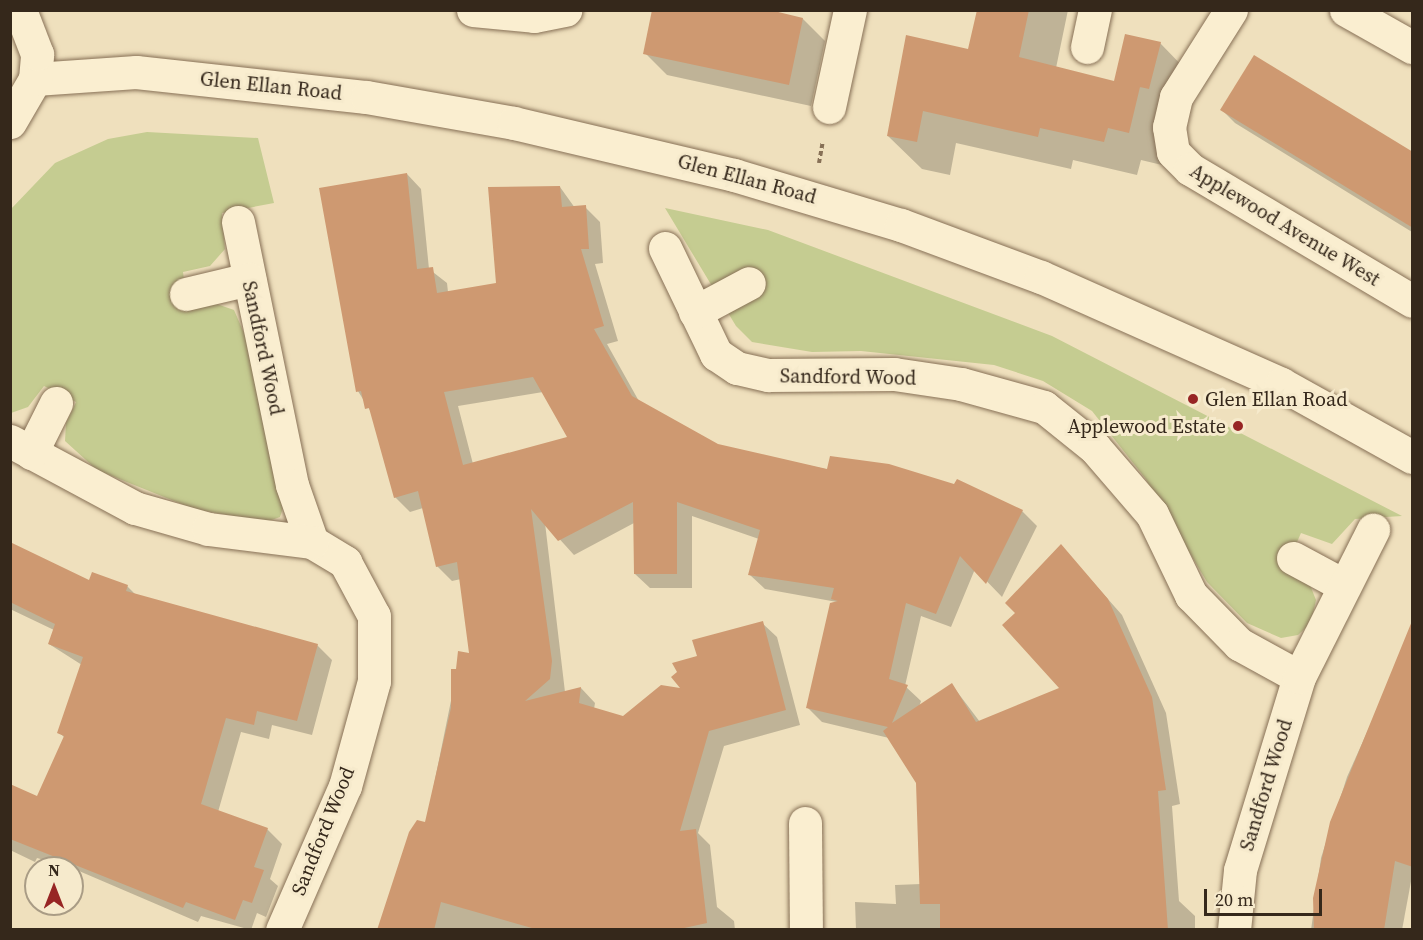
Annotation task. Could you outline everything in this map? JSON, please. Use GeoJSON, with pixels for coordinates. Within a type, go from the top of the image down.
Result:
{"type":"FeatureCollection","features":[{"type":"Feature","properties":{"kind":"street"},"geometry":{"type":"LineString","coordinates":[[10,122],[35,80],[37,54],[20,10]]}},
{"type":"Feature","properties":{"kind":"street"},"geometry":{"type":"LineString","coordinates":[[472,10],[534,16],[566,10]]}},
{"type":"Feature","properties":{"kind":"street"},"geometry":{"type":"LineString","coordinates":[[829,107],[850,10]]}},
{"type":"Feature","properties":{"kind":"street"},"geometry":{"type":"LineString","coordinates":[[1087,47],[1095,10]]}},
{"type":"Feature","properties":{"kind":"street","name":"Applewood Avenue West"},"geometry":{"type":"LineString","coordinates":[[1231,10],[1176,97],[1169,127],[1173,152],[1190,169],[1413,301]]}},
{"type":"Feature","properties":{"kind":"street"},"geometry":{"type":"LineString","coordinates":[[1346,10],[1413,46]]}},
{"type":"Feature","properties":{"kind":"street","name":"Glen Ellan Road"},"geometry":{"type":"LineString","coordinates":[[35,80],[136,72],[367,96],[643,151],[812,196],[1099,301],[1281,384],[1413,457]]}},
{"type":"Feature","properties":{"kind":"street","name":"Sandford Wood"},"geometry":{"type":"LineString","coordinates":[[238,222],[292,485],[312,542]]}},
{"type":"Feature","properties":{"kind":"street","name":"Sandford Wood"},"geometry":{"type":"LineString","coordinates":[[665,248],[716,354],[737,368],[768,375],[894,374],[961,384],[1044,407],[1095,448],[1152,514],[1191,595],[1239,644],[1299,677]]}},
{"type":"Feature","properties":{"kind":"street"},"geometry":{"type":"LineString","coordinates":[[186,294],[249,279]]}},
{"type":"Feature","properties":{"kind":"street"},"geometry":{"type":"LineString","coordinates":[[696,312],[749,283]]}},
{"type":"Feature","properties":{"kind":"street"},"geometry":{"type":"LineString","coordinates":[[21,447],[56,403]]}},
{"type":"Feature","properties":{"kind":"street","name":"Sandford Wood"},"geometry":{"type":"LineString","coordinates":[[21,447],[135,508],[208,529],[312,542],[345,562],[374,616],[374,681],[345,786],[282,930]]}},
{"type":"Feature","properties":{"kind":"street","name":"Sandford Wood"},"geometry":{"type":"LineString","coordinates":[[1234,930],[1240,870],[1299,677],[1343,585],[1373,530]]}},
{"type":"Feature","properties":{"kind":"street"},"geometry":{"type":"LineString","coordinates":[[1293,558],[1343,585]]}},
{"type":"Feature","properties":{"kind":"street"},"geometry":{"type":"LineString","coordinates":[[805,823],[806,930]]}},
{"type":"Feature","properties":{"kind":"path"},"geometry":{"type":"LineString","coordinates":[[812,196],[829,107]]}},
{"type":"Feature","properties":{"kind":"green space"},"geometry":{"type":"Polygon","coordinates":[[[147,132],[258,138],[274,203],[222,213],[225,249],[210,266],[183,272],[187,304],[211,302],[234,310],[247,340],[284,505],[280,517],[266,522],[194,509],[97,470],[65,441],[66,423],[76,402],[44,386],[28,407],[11,413],[11,209],[55,163],[108,139],[147,132]]]}},
{"type":"Feature","properties":{"kind":"green space"},"geometry":{"type":"Polygon","coordinates":[[[665,208],[768,230],[1052,336],[1402,516],[1355,519],[1332,544],[1301,533],[1287,565],[1308,580],[1316,600],[1311,623],[1298,635],[1281,638],[1247,623],[1207,582],[1145,478],[1092,411],[1043,381],[994,365],[861,351],[812,352],[752,342],[736,326],[665,208]]]}},
{"type":"Feature","properties":{"kind":"building"},"geometry":{"type":"Polygon","coordinates":[[[652,10],[770,10],[803,18],[789,85],[643,54],[652,10]]]}},
{"type":"Feature","properties":{"kind":"building"},"geometry":{"type":"Polygon","coordinates":[[[977,10],[1029,10],[1019,57],[1114,81],[1125,34],[1161,42],[1149,89],[1140,87],[1129,133],[1108,128],[1104,142],[1040,128],[1038,137],[923,111],[917,142],[887,136],[906,35],[968,49],[977,10]]]}},
{"type":"Feature","properties":{"kind":"building"},"geometry":{"type":"Polygon","coordinates":[[[1254,55],[1413,152],[1413,228],[1220,110],[1254,55]]]}},
{"type":"Feature","properties":{"kind":"building"},"geometry":{"type":"Polygon","coordinates":[[[407,173],[417,269],[433,267],[437,293],[496,283],[488,187],[560,186],[562,207],[586,205],[589,249],[581,249],[604,326],[594,329],[632,396],[718,444],[827,469],[830,456],[889,464],[954,484],[957,479],[1023,510],[986,584],[960,556],[936,614],[906,603],[889,679],[908,685],[892,723],[952,683],[976,722],[1059,688],[1002,625],[1015,613],[1005,603],[1061,544],[1108,599],[1152,697],[1166,790],[1158,791],[1168,930],[940,930],[940,904],[920,904],[916,783],[883,731],[888,727],[806,708],[830,603],[838,601],[831,599],[834,588],[748,575],[760,530],[677,502],[677,574],[634,574],[633,502],[558,541],[531,509],[552,661],[550,679],[525,701],[581,687],[579,703],[623,716],[661,685],[680,688],[671,677],[677,672],[672,663],[697,656],[692,640],[763,621],[786,710],[709,731],[680,831],[696,829],[707,923],[675,930],[539,930],[441,902],[434,930],[377,930],[409,832],[417,820],[425,822],[451,708],[451,669],[456,669],[458,651],[469,653],[457,562],[436,567],[418,491],[394,498],[369,408],[365,409],[361,391],[356,392],[319,188],[407,173]],[[533,377],[444,392],[463,465],[567,437],[533,377]]]}},
{"type":"Feature","properties":{"kind":"building"},"geometry":{"type":"Polygon","coordinates":[[[10,542],[89,580],[92,572],[128,585],[126,591],[318,644],[297,721],[257,711],[254,725],[226,718],[201,804],[268,828],[254,867],[264,870],[252,903],[243,900],[235,920],[186,902],[183,908],[84,869],[84,856],[53,856],[10,839],[10,784],[37,796],[64,736],[57,733],[83,657],[48,644],[55,624],[10,602],[10,542]]]}},
{"type":"Feature","properties":{"kind":"building"},"geometry":{"type":"Polygon","coordinates":[[[1412,621],[1413,867],[1395,861],[1384,930],[1314,930],[1313,898],[1330,822],[1412,621]]]}},
{"type":"Feature","properties":{"kind":"place","name":"Glen Ellan Road"},"geometry":{"type":"Point","coordinates":[1193,399]}},
{"type":"Feature","properties":{"kind":"place","name":"Applewood Estate"},"geometry":{"type":"Point","coordinates":[1238,426]}}]}
